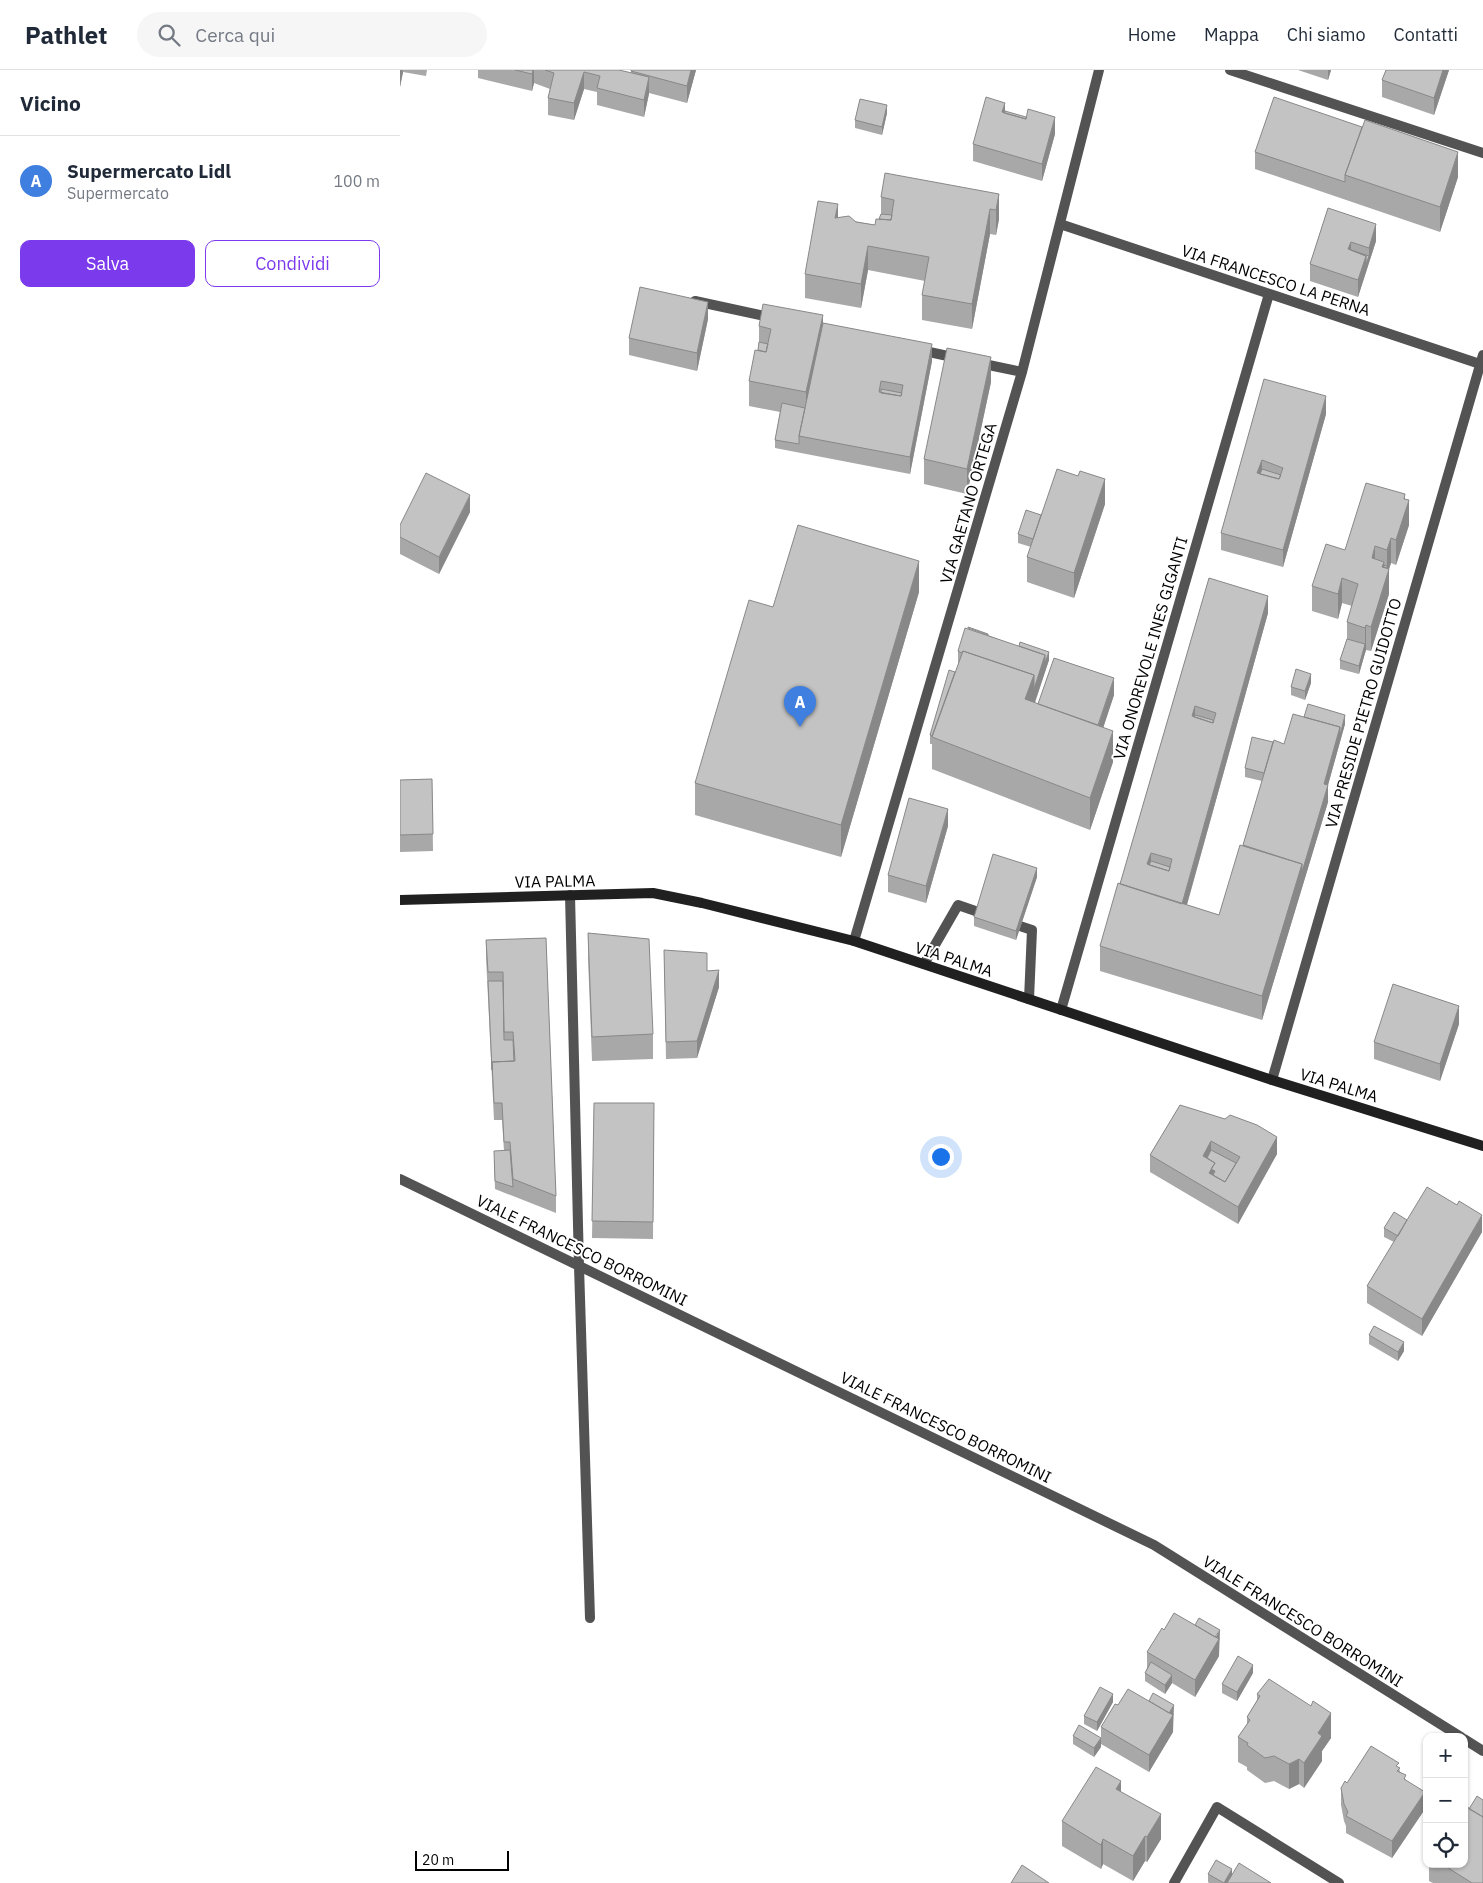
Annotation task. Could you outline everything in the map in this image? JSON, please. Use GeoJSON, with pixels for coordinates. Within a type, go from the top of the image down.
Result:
{"type":"FeatureCollection","features":[{"type":"Feature","properties":{"kind":"main road","name":"VIA PALMA"},"geometry":{"type":"LineString","coordinates":[[400,900],[653,894],[702,903],[854,941],[1272,1080],[1483,1146]]}},
{"type":"Feature","properties":{"kind":"street","name":"VIA GAETANO ORTEGA"},"geometry":{"type":"LineString","coordinates":[[854,941],[1022,372],[1099,70]]}},
{"type":"Feature","properties":{"kind":"street"},"geometry":{"type":"LineString","coordinates":[[1230,70],[1483,153]]}},
{"type":"Feature","properties":{"kind":"street","name":"VIA FRANCESCO LA PERNA"},"geometry":{"type":"LineString","coordinates":[[1060,224],[1269,294],[1482,362]]}},
{"type":"Feature","properties":{"kind":"street","name":"VIA ONOREVOLE INES GIGANTI"},"geometry":{"type":"LineString","coordinates":[[1061,1010],[1269,294]]}},
{"type":"Feature","properties":{"kind":"street"},"geometry":{"type":"LineString","coordinates":[[680,298],[787,321]]}},
{"type":"Feature","properties":{"kind":"street"},"geometry":{"type":"LineString","coordinates":[[914,349],[1022,372]]}},
{"type":"Feature","properties":{"kind":"street","name":"VIA PRESIDE PIETRO GUIDOTTO"},"geometry":{"type":"LineString","coordinates":[[1272,1080],[1482,362]]}},
{"type":"Feature","properties":{"kind":"street"},"geometry":{"type":"LineString","coordinates":[[570,895],[590,1618]]}},
{"type":"Feature","properties":{"kind":"street"},"geometry":{"type":"LineString","coordinates":[[924,964],[958,905],[1032,930],[1029,999]]}},
{"type":"Feature","properties":{"kind":"street","name":"VIALE FRANCESCO BORROMINI"},"geometry":{"type":"LineString","coordinates":[[400,1179],[1154,1545],[1455,1733]]}},
{"type":"Feature","properties":{"kind":"street"},"geometry":{"type":"LineString","coordinates":[[1468,1742],[1483,1751]]}},
{"type":"Feature","properties":{"kind":"street"},"geometry":{"type":"LineString","coordinates":[[1174,1883],[1217,1807],[1339,1883]]}},
{"type":"Feature","properties":{"kind":"building"},"geometry":{"type":"Polygon","coordinates":[[[515,70],[533,70],[532,74],[515,70]]]}},
{"type":"Feature","properties":{"kind":"building"},"geometry":{"type":"Polygon","coordinates":[[[545,70],[619,70],[649,77],[644,100],[597,88],[600,76],[584,72],[574,103],[548,98],[554,73],[545,70]]]}},
{"type":"Feature","properties":{"kind":"building"},"geometry":{"type":"Polygon","coordinates":[[[631,70],[691,70],[687,86],[631,70]]]}},
{"type":"Feature","properties":{"kind":"building"},"geometry":{"type":"Polygon","coordinates":[[[1386,70],[1443,70],[1434,98],[1382,80],[1386,70]]]}},
{"type":"Feature","properties":{"kind":"building"},"geometry":{"type":"Polygon","coordinates":[[[986,97],[1005,103],[1002,112],[1026,119],[1028,109],[1055,117],[1042,164],[973,144],[986,97]]]}},
{"type":"Feature","properties":{"kind":"building"},"geometry":{"type":"Polygon","coordinates":[[[1274,97],[1362,127],[1345,175],[1345,182],[1255,152],[1274,97]]]}},
{"type":"Feature","properties":{"kind":"building"},"geometry":{"type":"Polygon","coordinates":[[[860,99],[887,105],[882,127],[855,120],[860,99]]]}},
{"type":"Feature","properties":{"kind":"building"},"geometry":{"type":"Polygon","coordinates":[[[1005,111],[1026,117],[1026,119],[1004,113],[1005,111]]]}},
{"type":"Feature","properties":{"kind":"building"},"geometry":{"type":"Polygon","coordinates":[[[1365,120],[1458,152],[1440,207],[1345,175],[1365,120]]]}},
{"type":"Feature","properties":{"kind":"building"},"geometry":{"type":"Polygon","coordinates":[[[885,173],[999,194],[996,210],[990,209],[972,304],[922,295],[929,257],[868,246],[861,284],[805,274],[818,201],[838,204],[835,218],[849,216],[856,222],[875,225],[876,219],[891,220],[894,200],[881,197],[885,173]]]}},
{"type":"Feature","properties":{"kind":"building"},"geometry":{"type":"Polygon","coordinates":[[[1328,208],[1376,224],[1369,248],[1351,242],[1348,249],[1366,256],[1358,280],[1310,264],[1328,208]]]}},
{"type":"Feature","properties":{"kind":"building"},"geometry":{"type":"Polygon","coordinates":[[[881,214],[892,215],[891,220],[879,219],[881,214]]]}},
{"type":"Feature","properties":{"kind":"building"},"geometry":{"type":"Polygon","coordinates":[[[1351,250],[1369,256],[1366,264],[1366,256],[1351,250]]]}},
{"type":"Feature","properties":{"kind":"building"},"geometry":{"type":"Polygon","coordinates":[[[640,287],[708,302],[697,353],[629,338],[640,287]]]}},
{"type":"Feature","properties":{"kind":"building"},"geometry":{"type":"Polygon","coordinates":[[[763,304],[823,315],[806,392],[749,381],[755,350],[766,352],[771,329],[759,326],[763,304]]]}},
{"type":"Feature","properties":{"kind":"building"},"geometry":{"type":"Polygon","coordinates":[[[823,323],[932,344],[910,457],[799,436],[823,323]],[[881,381],[879,392],[901,396],[903,385],[881,381]]]}},
{"type":"Feature","properties":{"kind":"building"},"geometry":{"type":"Polygon","coordinates":[[[759,342],[768,344],[766,352],[758,350],[759,342]]]}},
{"type":"Feature","properties":{"kind":"building"},"geometry":{"type":"Polygon","coordinates":[[[947,348],[991,357],[967,469],[924,459],[947,348]]]}},
{"type":"Feature","properties":{"kind":"building"},"geometry":{"type":"Polygon","coordinates":[[[1264,379],[1326,396],[1283,550],[1221,533],[1264,379]],[[1262,460],[1257,473],[1279,479],[1283,468],[1262,460]]]}},
{"type":"Feature","properties":{"kind":"building"},"geometry":{"type":"Polygon","coordinates":[[[881,389],[902,393],[901,396],[881,393],[881,389]]]}},
{"type":"Feature","properties":{"kind":"building"},"geometry":{"type":"Polygon","coordinates":[[[782,403],[805,408],[799,444],[775,440],[782,403]]]}},
{"type":"Feature","properties":{"kind":"building"},"geometry":{"type":"Polygon","coordinates":[[[1057,469],[1078,476],[1080,471],[1105,479],[1074,573],[1027,557],[1057,469]]]}},
{"type":"Feature","properties":{"kind":"building"},"geometry":{"type":"Polygon","coordinates":[[[1262,469],[1281,475],[1279,479],[1260,474],[1262,469]]]}},
{"type":"Feature","properties":{"kind":"building"},"geometry":{"type":"Polygon","coordinates":[[[426,473],[470,495],[439,557],[400,537],[400,525],[426,473]]]}},
{"type":"Feature","properties":{"kind":"building"},"geometry":{"type":"Polygon","coordinates":[[[1366,483],[1405,494],[1404,499],[1409,500],[1396,540],[1391,538],[1387,550],[1375,546],[1372,558],[1384,562],[1382,567],[1389,569],[1371,627],[1366,625],[1365,628],[1347,622],[1358,584],[1342,578],[1338,594],[1312,586],[1326,544],[1345,550],[1366,483]]]}},
{"type":"Feature","properties":{"kind":"building"},"geometry":{"type":"Polygon","coordinates":[[[1026,510],[1041,515],[1033,539],[1018,534],[1026,510]]]}},
{"type":"Feature","properties":{"kind":"building"},"geometry":{"type":"Polygon","coordinates":[[[798,525],[919,561],[841,825],[695,783],[749,600],[773,607],[798,525]]]}},
{"type":"Feature","properties":{"kind":"building"},"geometry":{"type":"Polygon","coordinates":[[[1209,578],[1268,596],[1182,904],[1120,884],[1209,578]],[[1195,706],[1192,716],[1213,723],[1216,713],[1195,706]],[[1151,853],[1147,864],[1169,871],[1172,859],[1151,853]]]}},
{"type":"Feature","properties":{"kind":"building"},"geometry":{"type":"Polygon","coordinates":[[[965,628],[1045,655],[1034,689],[1034,675],[963,651],[962,653],[958,651],[965,628]]]}},
{"type":"Feature","properties":{"kind":"building"},"geometry":{"type":"Polygon","coordinates":[[[968,628],[988,634],[988,635],[968,628]]]}},
{"type":"Feature","properties":{"kind":"building"},"geometry":{"type":"Polygon","coordinates":[[[1347,639],[1365,644],[1359,666],[1340,660],[1347,639]]]}},
{"type":"Feature","properties":{"kind":"building"},"geometry":{"type":"Polygon","coordinates":[[[1020,642],[1049,652],[1045,663],[1045,655],[1019,646],[1020,642]]]}},
{"type":"Feature","properties":{"kind":"building"},"geometry":{"type":"Polygon","coordinates":[[[963,651],[1034,675],[1025,699],[1113,731],[1090,798],[932,737],[963,651]]]}},
{"type":"Feature","properties":{"kind":"building"},"geometry":{"type":"Polygon","coordinates":[[[1054,658],[1114,678],[1098,725],[1038,704],[1054,658]]]}},
{"type":"Feature","properties":{"kind":"building"},"geometry":{"type":"Polygon","coordinates":[[[1296,669],[1311,674],[1305,691],[1291,687],[1296,669]]]}},
{"type":"Feature","properties":{"kind":"building"},"geometry":{"type":"Polygon","coordinates":[[[949,670],[955,672],[932,736],[930,735],[949,670]]]}},
{"type":"Feature","properties":{"kind":"building"},"geometry":{"type":"Polygon","coordinates":[[[1308,704],[1345,715],[1340,736],[1340,727],[1304,717],[1308,704]]]}},
{"type":"Feature","properties":{"kind":"building"},"geometry":{"type":"Polygon","coordinates":[[[1293,714],[1340,727],[1324,784],[1328,785],[1302,872],[1302,864],[1243,845],[1274,740],[1284,744],[1293,714]]]}},
{"type":"Feature","properties":{"kind":"building"},"geometry":{"type":"Polygon","coordinates":[[[1195,715],[1213,720],[1213,723],[1194,717],[1195,715]]]}},
{"type":"Feature","properties":{"kind":"building"},"geometry":{"type":"Polygon","coordinates":[[[1252,737],[1273,742],[1264,773],[1245,768],[1252,737]]]}},
{"type":"Feature","properties":{"kind":"building"},"geometry":{"type":"Polygon","coordinates":[[[432,779],[433,834],[400,835],[400,780],[432,779]]]}},
{"type":"Feature","properties":{"kind":"building"},"geometry":{"type":"Polygon","coordinates":[[[909,798],[948,809],[926,886],[888,875],[909,798]]]}},
{"type":"Feature","properties":{"kind":"building"},"geometry":{"type":"Polygon","coordinates":[[[1240,845],[1302,864],[1262,996],[1100,946],[1118,883],[1219,915],[1240,845]]]}},
{"type":"Feature","properties":{"kind":"building"},"geometry":{"type":"Polygon","coordinates":[[[993,854],[1037,868],[1016,931],[974,917],[993,854]]]}},
{"type":"Feature","properties":{"kind":"building"},"geometry":{"type":"Polygon","coordinates":[[[1151,861],[1170,867],[1169,871],[1149,865],[1151,861]]]}},
{"type":"Feature","properties":{"kind":"building"},"geometry":{"type":"Polygon","coordinates":[[[588,933],[649,939],[653,1034],[592,1037],[588,933]]]}},
{"type":"Feature","properties":{"kind":"building"},"geometry":{"type":"Polygon","coordinates":[[[546,938],[556,1196],[513,1179],[510,1142],[504,1142],[502,1103],[494,1103],[492,1062],[515,1061],[513,1032],[504,1032],[503,972],[488,972],[486,940],[546,938]]]}},
{"type":"Feature","properties":{"kind":"building"},"geometry":{"type":"Polygon","coordinates":[[[664,950],[707,953],[707,971],[719,970],[697,1041],[666,1042],[664,950]]]}},
{"type":"Feature","properties":{"kind":"building"},"geometry":{"type":"Polygon","coordinates":[[[488,981],[503,981],[504,1040],[513,1040],[514,1061],[492,1062],[492,1070],[488,981]]]}},
{"type":"Feature","properties":{"kind":"building"},"geometry":{"type":"Polygon","coordinates":[[[1393,984],[1459,1006],[1440,1064],[1374,1042],[1393,984]]]}},
{"type":"Feature","properties":{"kind":"building"},"geometry":{"type":"Polygon","coordinates":[[[594,1103],[654,1103],[653,1222],[592,1221],[594,1103]]]}},
{"type":"Feature","properties":{"kind":"building"},"geometry":{"type":"Polygon","coordinates":[[[1180,1105],[1225,1119],[1230,1115],[1257,1125],[1277,1137],[1238,1207],[1150,1155],[1180,1105]],[[1211,1141],[1203,1156],[1215,1163],[1209,1173],[1225,1182],[1240,1157],[1211,1141]]]}},
{"type":"Feature","properties":{"kind":"building"},"geometry":{"type":"Polygon","coordinates":[[[510,1150],[513,1187],[495,1181],[494,1151],[510,1150]]]}},
{"type":"Feature","properties":{"kind":"building"},"geometry":{"type":"Polygon","coordinates":[[[1211,1150],[1236,1163],[1225,1182],[1213,1175],[1215,1171],[1211,1169],[1215,1163],[1207,1158],[1211,1150]]]}},
{"type":"Feature","properties":{"kind":"building"},"geometry":{"type":"Polygon","coordinates":[[[1427,1187],[1457,1205],[1459,1201],[1482,1215],[1422,1319],[1367,1286],[1427,1187]]]}},
{"type":"Feature","properties":{"kind":"building"},"geometry":{"type":"Polygon","coordinates":[[[1394,1212],[1407,1220],[1398,1236],[1384,1228],[1394,1212]]]}},
{"type":"Feature","properties":{"kind":"building"},"geometry":{"type":"Polygon","coordinates":[[[1374,1326],[1404,1342],[1398,1352],[1369,1335],[1374,1326]]]}},
{"type":"Feature","properties":{"kind":"building"},"geometry":{"type":"Polygon","coordinates":[[[1174,1613],[1219,1639],[1195,1680],[1147,1652],[1174,1613]]]}},
{"type":"Feature","properties":{"kind":"building"},"geometry":{"type":"Polygon","coordinates":[[[1199,1618],[1220,1630],[1215,1637],[1195,1625],[1199,1618]]]}},
{"type":"Feature","properties":{"kind":"building"},"geometry":{"type":"Polygon","coordinates":[[[1238,1656],[1253,1665],[1237,1692],[1222,1684],[1238,1656]]]}},
{"type":"Feature","properties":{"kind":"building"},"geometry":{"type":"Polygon","coordinates":[[[1151,1662],[1172,1675],[1165,1685],[1145,1673],[1151,1662]]]}},
{"type":"Feature","properties":{"kind":"building"},"geometry":{"type":"Polygon","coordinates":[[[1269,1679],[1311,1706],[1313,1701],[1331,1713],[1318,1733],[1322,1736],[1304,1763],[1299,1759],[1289,1764],[1274,1756],[1265,1758],[1238,1737],[1250,1720],[1247,1717],[1260,1696],[1257,1694],[1269,1679]]]}},
{"type":"Feature","properties":{"kind":"building"},"geometry":{"type":"Polygon","coordinates":[[[1100,1687],[1113,1694],[1097,1722],[1084,1716],[1100,1687]]]}},
{"type":"Feature","properties":{"kind":"building"},"geometry":{"type":"Polygon","coordinates":[[[1128,1689],[1173,1715],[1149,1755],[1101,1727],[1115,1704],[1118,1705],[1128,1689]]]}},
{"type":"Feature","properties":{"kind":"building"},"geometry":{"type":"Polygon","coordinates":[[[1153,1693],[1174,1705],[1169,1713],[1149,1701],[1153,1693]]]}},
{"type":"Feature","properties":{"kind":"building"},"geometry":{"type":"Polygon","coordinates":[[[1079,1725],[1101,1738],[1094,1748],[1073,1736],[1079,1725]]]}},
{"type":"Feature","properties":{"kind":"building"},"geometry":{"type":"Polygon","coordinates":[[[1371,1746],[1399,1763],[1396,1766],[1400,1768],[1397,1771],[1406,1775],[1404,1779],[1423,1791],[1423,1795],[1392,1841],[1346,1816],[1348,1812],[1344,1804],[1341,1788],[1345,1781],[1347,1783],[1371,1746]]]}},
{"type":"Feature","properties":{"kind":"building"},"geometry":{"type":"Polygon","coordinates":[[[1096,1767],[1121,1781],[1116,1789],[1161,1814],[1133,1856],[1103,1839],[1101,1845],[1062,1821],[1096,1767]]]}},
{"type":"Feature","properties":{"kind":"building"},"geometry":{"type":"Polygon","coordinates":[[[1477,1796],[1483,1800],[1483,1817],[1469,1809],[1477,1796]]]}},
{"type":"Feature","properties":{"kind":"building"},"geometry":{"type":"Polygon","coordinates":[[[1468,1808],[1483,1817],[1483,1883],[1472,1883],[1448,1868],[1468,1868],[1468,1808]]]}},
{"type":"Feature","properties":{"kind":"building"},"geometry":{"type":"Polygon","coordinates":[[[1216,1860],[1232,1869],[1224,1883],[1208,1874],[1216,1860]]]}},
{"type":"Feature","properties":{"kind":"building"},"geometry":{"type":"Polygon","coordinates":[[[1239,1863],[1271,1883],[1227,1883],[1239,1863]]]}},
{"type":"Feature","properties":{"kind":"building"},"geometry":{"type":"Polygon","coordinates":[[[1022,1865],[1049,1883],[1011,1883],[1022,1865]]]}},
{"type":"Feature","properties":{"kind":"place","name":"Supermercato Lidl"},"geometry":{"type":"Point","coordinates":[800,727]}}]}
